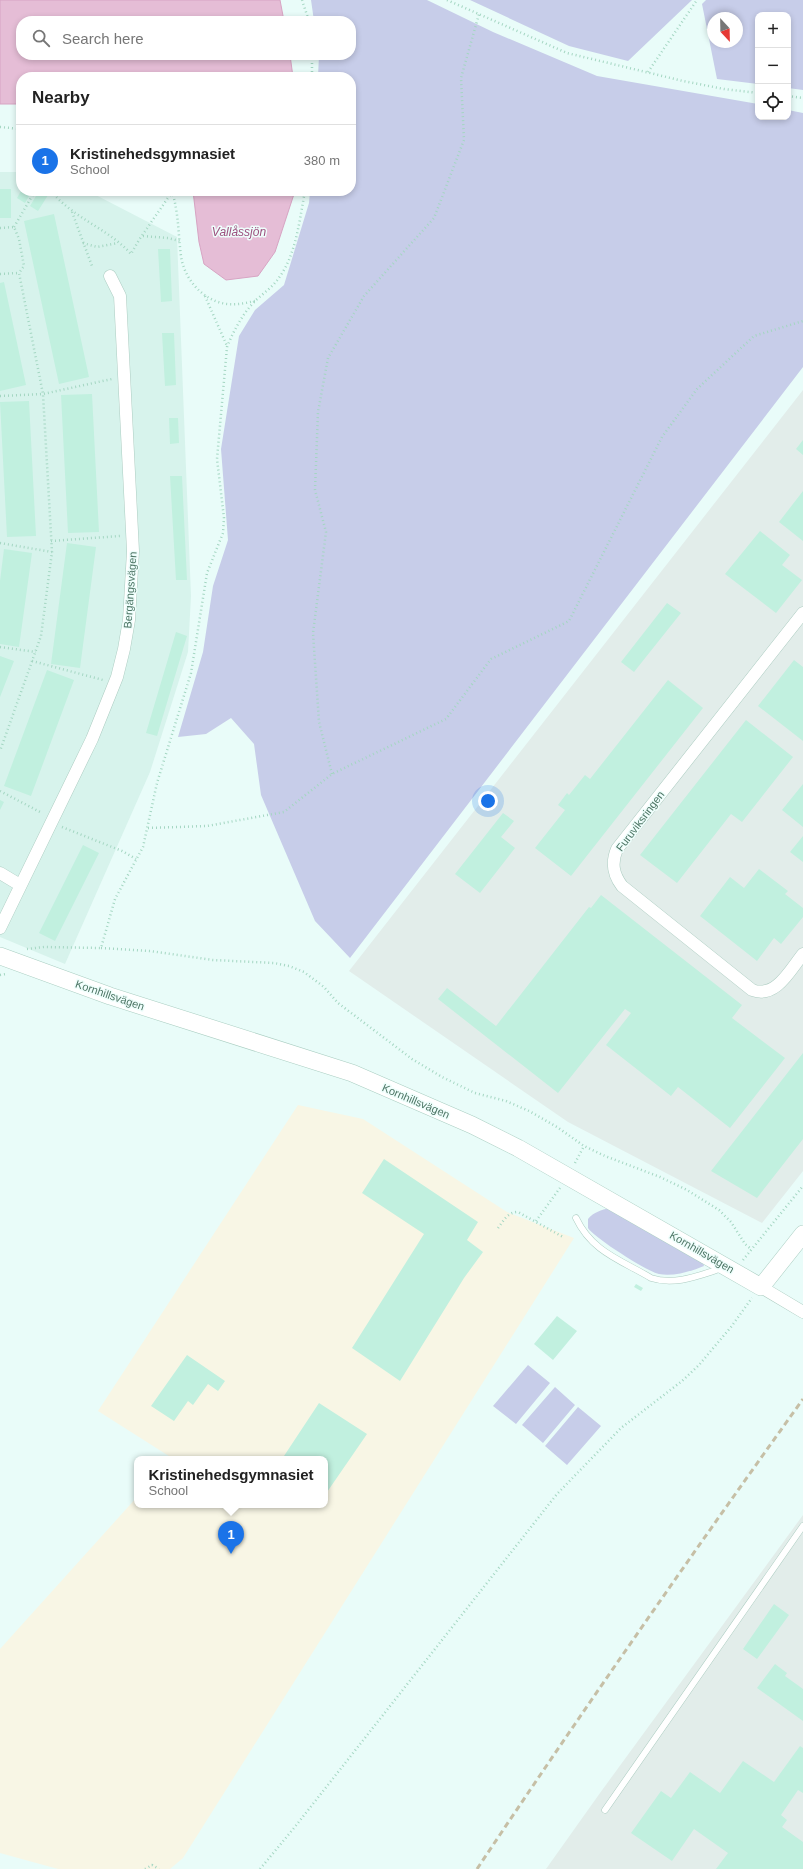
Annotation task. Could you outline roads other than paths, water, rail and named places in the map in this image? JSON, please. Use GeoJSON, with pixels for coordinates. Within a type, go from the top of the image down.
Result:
{"type":"FeatureCollection","features":[{"type":"Feature","properties":{"kind":"street","name":"Bergängsvägen"},"geometry":{"type":"LineString","coordinates":[[0,928],[92,739],[115,683],[124,649],[129,620],[132,592],[132,536],[120,296],[110,276]]}},
{"type":"Feature","properties":{"kind":"street","name":"Furuviksringen"},"geometry":{"type":"LineString","coordinates":[[803,613],[617,849],[613,861],[615,874],[622,886],[752,990],[760,993],[774,988],[782,981],[803,954]]}},
{"type":"Feature","properties":{"kind":"street"},"geometry":{"type":"LineString","coordinates":[[0,873],[20,885]]}},
{"type":"Feature","properties":{"kind":"street","name":"Kornhillsvägen"},"geometry":{"type":"LineString","coordinates":[[0,956],[110,996],[359,1076],[472,1125],[518,1148],[731,1269],[803,1312]]}},
{"type":"Feature","properties":{"kind":"street"},"geometry":{"type":"LineString","coordinates":[[761,1287],[803,1234]]}},
{"type":"Feature","properties":{"kind":"lane"},"geometry":{"type":"LineString","coordinates":[[576,1218],[582,1229],[595,1245],[651,1278],[660,1281],[670,1282],[731,1269]]}},
{"type":"Feature","properties":{"kind":"lane"},"geometry":{"type":"LineString","coordinates":[[605,1810],[803,1526]]}},
{"type":"Feature","properties":{"kind":"water"},"geometry":{"type":"Polygon","coordinates":[[[0,0],[280,0],[283,16],[16,16],[16,60],[291,60],[292,72],[16,72],[16,104],[0,104],[0,0]]]}},
{"type":"Feature","properties":{"kind":"water","name":"Vallåssjön"},"geometry":{"type":"Polygon","coordinates":[[[194,196],[293,196],[275,252],[258,276],[226,280],[204,264],[199,242],[194,196]]]}},
{"type":"Feature","properties":{"kind":"railway"},"geometry":{"type":"LineString","coordinates":[[477,1869],[638,1632],[803,1399]]}},
{"type":"Feature","properties":{"kind":"place","name":"Kristinehedsgymnasiet"},"geometry":{"type":"Point","coordinates":[231,1554]}}]}
